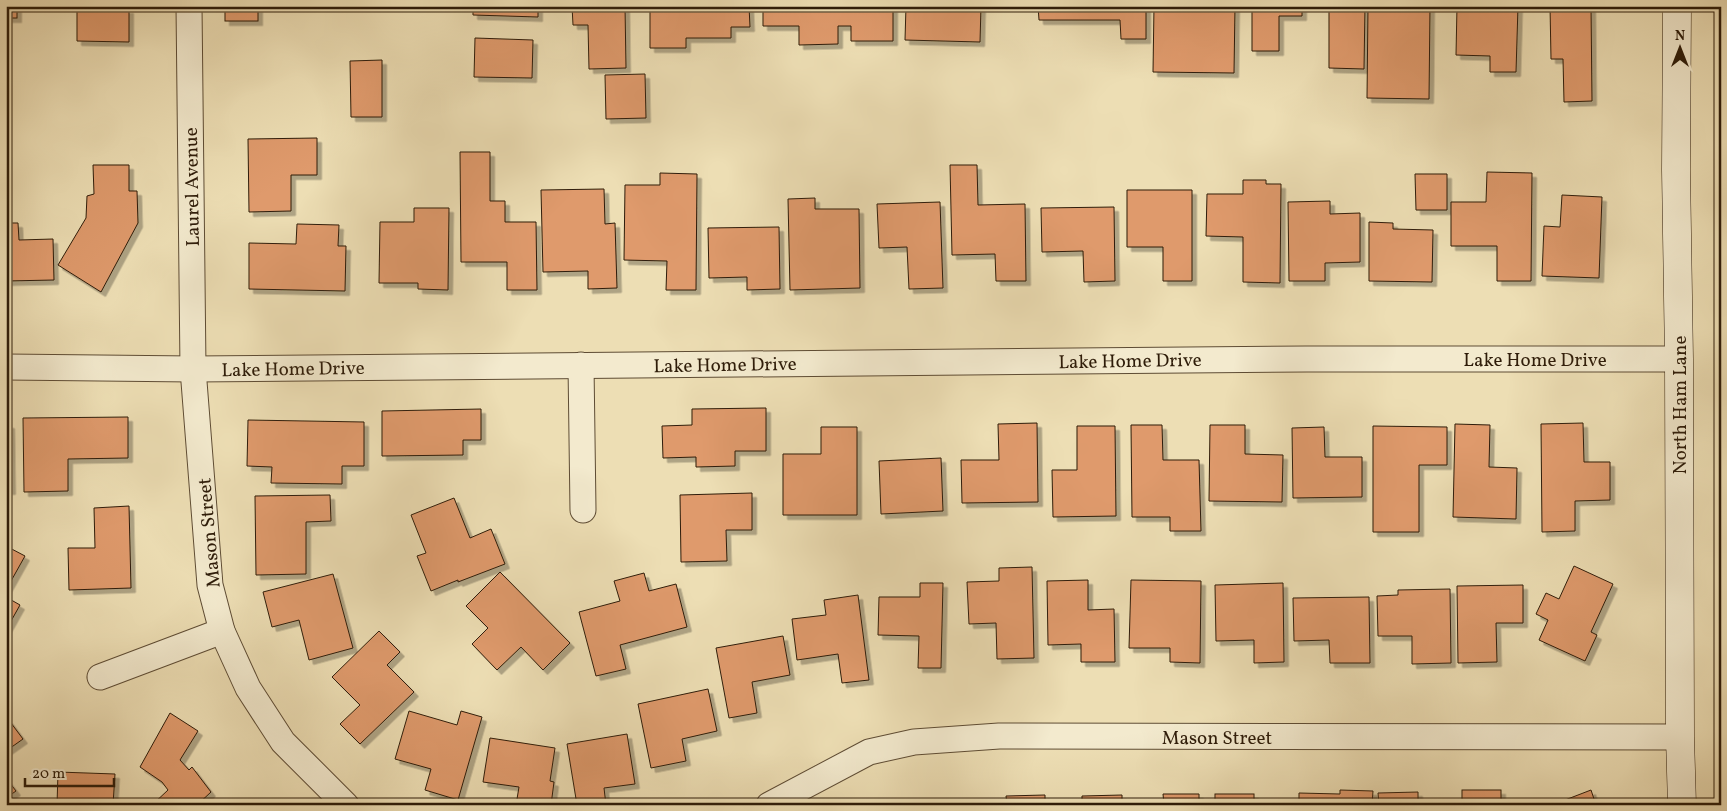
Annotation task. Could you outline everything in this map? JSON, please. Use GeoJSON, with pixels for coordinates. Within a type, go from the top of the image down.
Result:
{"type":"FeatureCollection","features":[{"type":"Feature","properties":{"kind":"main road","name":"North Ham Lane"},"geometry":{"type":"LineString","coordinates":[[1677,6],[1676,170],[1682,805]]}},
{"type":"Feature","properties":{"kind":"street","name":"Laurel Avenue"},"geometry":{"type":"LineString","coordinates":[[189,6],[193,369]]}},
{"type":"Feature","properties":{"kind":"street","name":"Lake Home Drive"},"geometry":{"type":"LineString","coordinates":[[6,367],[193,369],[1306,359],[1679,359]]}},
{"type":"Feature","properties":{"kind":"street"},"geometry":{"type":"LineString","coordinates":[[580,365],[583,510]]}},
{"type":"Feature","properties":{"kind":"street","name":"Mason Street"},"geometry":{"type":"LineString","coordinates":[[193,369],[210,585],[222,631],[248,688],[283,742],[346,805]]}},
{"type":"Feature","properties":{"kind":"street"},"geometry":{"type":"LineString","coordinates":[[100,678],[222,631]]}},
{"type":"Feature","properties":{"kind":"street","name":"Mason Street"},"geometry":{"type":"LineString","coordinates":[[769,805],[870,752],[914,742],[999,736],[1680,737]]}},
{"type":"Feature","properties":{"kind":"building"},"geometry":{"type":"Polygon","coordinates":[[[6,6],[17,6],[17,18],[6,18],[6,6]]]}},
{"type":"Feature","properties":{"kind":"building"},"geometry":{"type":"Polygon","coordinates":[[[225,6],[258,6],[258,21],[225,21],[225,6]]]}},
{"type":"Feature","properties":{"kind":"building"},"geometry":{"type":"Polygon","coordinates":[[[473,6],[538,6],[538,17],[473,15],[473,6]]]}},
{"type":"Feature","properties":{"kind":"building"},"geometry":{"type":"Polygon","coordinates":[[[572,6],[625,6],[626,68],[589,69],[588,25],[573,25],[572,6]]]}},
{"type":"Feature","properties":{"kind":"building"},"geometry":{"type":"Polygon","coordinates":[[[650,6],[749,6],[750,27],[731,27],[731,38],[686,38],[686,48],[650,48],[650,6]]]}},
{"type":"Feature","properties":{"kind":"building"},"geometry":{"type":"Polygon","coordinates":[[[763,6],[893,6],[893,41],[851,41],[851,26],[838,26],[838,44],[799,45],[799,26],[763,26],[763,6]]]}},
{"type":"Feature","properties":{"kind":"building"},"geometry":{"type":"Polygon","coordinates":[[[906,6],[981,6],[980,42],[905,40],[906,6]]]}},
{"type":"Feature","properties":{"kind":"building"},"geometry":{"type":"Polygon","coordinates":[[[1038,6],[1146,6],[1146,39],[1121,39],[1120,20],[1039,20],[1038,6]]]}},
{"type":"Feature","properties":{"kind":"building"},"geometry":{"type":"Polygon","coordinates":[[[1154,6],[1235,6],[1234,73],[1153,72],[1154,6]]]}},
{"type":"Feature","properties":{"kind":"building"},"geometry":{"type":"Polygon","coordinates":[[[1252,6],[1302,6],[1302,16],[1279,16],[1279,51],[1252,51],[1252,6]]]}},
{"type":"Feature","properties":{"kind":"building"},"geometry":{"type":"Polygon","coordinates":[[[1329,6],[1365,6],[1364,69],[1329,68],[1329,6]]]}},
{"type":"Feature","properties":{"kind":"building"},"geometry":{"type":"Polygon","coordinates":[[[1368,6],[1430,6],[1429,99],[1367,98],[1368,6]]]}},
{"type":"Feature","properties":{"kind":"building"},"geometry":{"type":"Polygon","coordinates":[[[1457,6],[1518,6],[1516,72],[1490,72],[1490,56],[1456,55],[1457,6]]]}},
{"type":"Feature","properties":{"kind":"building"},"geometry":{"type":"Polygon","coordinates":[[[1550,6],[1591,6],[1592,101],[1564,102],[1563,59],[1551,59],[1550,6]]]}},
{"type":"Feature","properties":{"kind":"building"},"geometry":{"type":"Polygon","coordinates":[[[77,9],[129,9],[129,42],[77,41],[77,9]]]}},
{"type":"Feature","properties":{"kind":"building"},"geometry":{"type":"Polygon","coordinates":[[[475,38],[533,40],[532,78],[474,77],[475,38]]]}},
{"type":"Feature","properties":{"kind":"building"},"geometry":{"type":"Polygon","coordinates":[[[382,60],[382,117],[351,117],[350,61],[382,60]]]}},
{"type":"Feature","properties":{"kind":"building"},"geometry":{"type":"Polygon","coordinates":[[[645,74],[646,118],[606,119],[605,75],[645,74]]]}},
{"type":"Feature","properties":{"kind":"building"},"geometry":{"type":"Polygon","coordinates":[[[317,138],[317,175],[291,175],[291,211],[249,212],[248,139],[317,138]]]}},
{"type":"Feature","properties":{"kind":"building"},"geometry":{"type":"Polygon","coordinates":[[[460,152],[490,152],[490,201],[505,201],[505,222],[536,222],[537,290],[507,290],[507,262],[461,262],[460,152]]]}},
{"type":"Feature","properties":{"kind":"building"},"geometry":{"type":"Polygon","coordinates":[[[93,165],[129,165],[129,191],[137,191],[138,223],[101,292],[58,265],[86,218],[87,196],[94,194],[93,165]]]}},
{"type":"Feature","properties":{"kind":"building"},"geometry":{"type":"Polygon","coordinates":[[[950,165],[977,165],[978,205],[1025,204],[1026,281],[996,281],[995,254],[952,255],[950,165]]]}},
{"type":"Feature","properties":{"kind":"building"},"geometry":{"type":"Polygon","coordinates":[[[1487,172],[1532,173],[1531,281],[1497,281],[1497,246],[1451,246],[1451,202],[1486,202],[1487,172]]]}},
{"type":"Feature","properties":{"kind":"building"},"geometry":{"type":"Polygon","coordinates":[[[660,173],[697,174],[696,290],[666,290],[667,261],[624,260],[625,185],[660,185],[660,173]]]}},
{"type":"Feature","properties":{"kind":"building"},"geometry":{"type":"Polygon","coordinates":[[[1415,174],[1447,174],[1447,210],[1416,210],[1415,174]]]}},
{"type":"Feature","properties":{"kind":"building"},"geometry":{"type":"Polygon","coordinates":[[[1243,180],[1266,180],[1266,184],[1281,184],[1280,283],[1243,282],[1243,237],[1206,236],[1207,194],[1243,194],[1243,180]]]}},
{"type":"Feature","properties":{"kind":"building"},"geometry":{"type":"Polygon","coordinates":[[[604,189],[605,224],[615,223],[617,288],[588,289],[588,271],[543,272],[541,190],[604,189]]]}},
{"type":"Feature","properties":{"kind":"building"},"geometry":{"type":"Polygon","coordinates":[[[1127,190],[1192,190],[1192,281],[1163,281],[1163,247],[1127,247],[1127,190]]]}},
{"type":"Feature","properties":{"kind":"building"},"geometry":{"type":"Polygon","coordinates":[[[1562,195],[1602,197],[1599,278],[1542,276],[1544,226],[1560,227],[1562,195]]]}},
{"type":"Feature","properties":{"kind":"building"},"geometry":{"type":"Polygon","coordinates":[[[815,198],[815,209],[859,209],[860,288],[790,290],[788,199],[815,198]]]}},
{"type":"Feature","properties":{"kind":"building"},"geometry":{"type":"Polygon","coordinates":[[[1330,201],[1330,214],[1360,213],[1360,262],[1325,263],[1325,281],[1289,281],[1288,202],[1330,201]]]}},
{"type":"Feature","properties":{"kind":"building"},"geometry":{"type":"Polygon","coordinates":[[[940,202],[943,288],[909,289],[907,247],[879,248],[877,204],[940,202]]]}},
{"type":"Feature","properties":{"kind":"building"},"geometry":{"type":"Polygon","coordinates":[[[1114,207],[1115,281],[1084,282],[1083,251],[1042,252],[1041,208],[1114,207]]]}},
{"type":"Feature","properties":{"kind":"building"},"geometry":{"type":"Polygon","coordinates":[[[414,208],[449,208],[448,290],[418,289],[418,283],[379,283],[380,222],[414,222],[414,208]]]}},
{"type":"Feature","properties":{"kind":"building"},"geometry":{"type":"Polygon","coordinates":[[[1369,222],[1393,223],[1393,229],[1433,230],[1432,282],[1369,281],[1369,222]]]}},
{"type":"Feature","properties":{"kind":"building"},"geometry":{"type":"Polygon","coordinates":[[[6,223],[18,223],[19,240],[53,239],[54,280],[6,281],[6,223]]]}},
{"type":"Feature","properties":{"kind":"building"},"geometry":{"type":"Polygon","coordinates":[[[297,224],[339,225],[338,246],[346,246],[345,291],[249,289],[249,243],[296,244],[297,224]]]}},
{"type":"Feature","properties":{"kind":"building"},"geometry":{"type":"Polygon","coordinates":[[[779,227],[780,289],[747,290],[747,277],[709,278],[708,228],[779,227]]]}},
{"type":"Feature","properties":{"kind":"building"},"geometry":{"type":"Polygon","coordinates":[[[766,408],[766,451],[735,451],[735,466],[696,467],[696,457],[663,458],[662,426],[692,425],[692,409],[766,408]]]}},
{"type":"Feature","properties":{"kind":"building"},"geometry":{"type":"Polygon","coordinates":[[[481,409],[481,440],[463,440],[463,455],[382,456],[382,411],[481,409]]]}},
{"type":"Feature","properties":{"kind":"building"},"geometry":{"type":"Polygon","coordinates":[[[128,417],[128,458],[68,459],[68,491],[24,492],[23,418],[128,417]]]}},
{"type":"Feature","properties":{"kind":"building"},"geometry":{"type":"Polygon","coordinates":[[[248,420],[364,422],[364,466],[342,466],[342,484],[271,483],[272,467],[247,466],[248,420]]]}},
{"type":"Feature","properties":{"kind":"building"},"geometry":{"type":"Polygon","coordinates":[[[1037,423],[1038,502],[962,503],[961,460],[999,460],[998,424],[1037,423]]]}},
{"type":"Feature","properties":{"kind":"building"},"geometry":{"type":"Polygon","coordinates":[[[1583,423],[1584,462],[1610,462],[1610,500],[1575,501],[1575,531],[1542,532],[1541,424],[1583,423]]]}},
{"type":"Feature","properties":{"kind":"building"},"geometry":{"type":"Polygon","coordinates":[[[6,424],[10,424],[11,490],[6,490],[6,424]]]}},
{"type":"Feature","properties":{"kind":"building"},"geometry":{"type":"Polygon","coordinates":[[[1455,424],[1490,425],[1489,467],[1517,468],[1516,519],[1453,517],[1455,424]]]}},
{"type":"Feature","properties":{"kind":"building"},"geometry":{"type":"Polygon","coordinates":[[[1131,425],[1162,425],[1163,460],[1199,460],[1201,531],[1170,531],[1170,517],[1132,517],[1131,425]]]}},
{"type":"Feature","properties":{"kind":"building"},"geometry":{"type":"Polygon","coordinates":[[[1210,425],[1245,425],[1245,454],[1283,455],[1282,502],[1209,501],[1210,425]]]}},
{"type":"Feature","properties":{"kind":"building"},"geometry":{"type":"Polygon","coordinates":[[[1077,426],[1115,426],[1116,516],[1053,517],[1052,470],[1077,470],[1077,426]]]}},
{"type":"Feature","properties":{"kind":"building"},"geometry":{"type":"Polygon","coordinates":[[[1373,426],[1447,427],[1447,465],[1419,465],[1419,532],[1373,532],[1373,426]]]}},
{"type":"Feature","properties":{"kind":"building"},"geometry":{"type":"Polygon","coordinates":[[[821,427],[857,427],[857,515],[783,515],[783,454],[821,454],[821,427]]]}},
{"type":"Feature","properties":{"kind":"building"},"geometry":{"type":"Polygon","coordinates":[[[1324,427],[1325,457],[1362,457],[1362,497],[1293,498],[1292,428],[1324,427]]]}},
{"type":"Feature","properties":{"kind":"building"},"geometry":{"type":"Polygon","coordinates":[[[941,458],[943,511],[881,514],[879,461],[941,458]]]}},
{"type":"Feature","properties":{"kind":"building"},"geometry":{"type":"Polygon","coordinates":[[[752,493],[752,530],[726,530],[727,561],[681,562],[680,495],[752,493]]]}},
{"type":"Feature","properties":{"kind":"building"},"geometry":{"type":"Polygon","coordinates":[[[330,495],[331,521],[306,522],[306,574],[256,575],[255,496],[330,495]]]}},
{"type":"Feature","properties":{"kind":"building"},"geometry":{"type":"Polygon","coordinates":[[[454,498],[470,538],[491,529],[505,564],[431,591],[417,556],[426,553],[411,515],[454,498]]]}},
{"type":"Feature","properties":{"kind":"building"},"geometry":{"type":"Polygon","coordinates":[[[129,506],[131,588],[69,590],[68,548],[95,548],[94,508],[129,506]]]}},
{"type":"Feature","properties":{"kind":"building"},"geometry":{"type":"Polygon","coordinates":[[[6,546],[25,556],[6,590],[6,546]]]}},
{"type":"Feature","properties":{"kind":"building"},"geometry":{"type":"Polygon","coordinates":[[[1574,566],[1613,584],[1591,632],[1597,635],[1585,661],[1539,640],[1548,620],[1536,614],[1546,593],[1559,599],[1574,566]]]}},
{"type":"Feature","properties":{"kind":"building"},"geometry":{"type":"Polygon","coordinates":[[[1032,567],[1034,658],[997,659],[996,623],[969,624],[967,582],[999,581],[999,568],[1032,567]]]}},
{"type":"Feature","properties":{"kind":"building"},"geometry":{"type":"Polygon","coordinates":[[[500,572],[570,643],[543,670],[521,647],[497,670],[472,644],[488,628],[466,606],[500,572]]]}},
{"type":"Feature","properties":{"kind":"building"},"geometry":{"type":"Polygon","coordinates":[[[644,573],[649,591],[676,584],[687,627],[620,645],[626,669],[596,676],[579,612],[620,601],[614,581],[644,573]]]}},
{"type":"Feature","properties":{"kind":"building"},"geometry":{"type":"Polygon","coordinates":[[[333,574],[353,648],[309,660],[299,620],[272,627],[263,592],[333,574]]]}},
{"type":"Feature","properties":{"kind":"building"},"geometry":{"type":"Polygon","coordinates":[[[1088,580],[1088,610],[1114,609],[1115,662],[1081,662],[1081,644],[1048,645],[1047,581],[1088,580]]]}},
{"type":"Feature","properties":{"kind":"building"},"geometry":{"type":"Polygon","coordinates":[[[1131,580],[1201,581],[1200,663],[1170,662],[1170,648],[1129,648],[1131,580]]]}},
{"type":"Feature","properties":{"kind":"building"},"geometry":{"type":"Polygon","coordinates":[[[920,583],[943,583],[941,668],[918,668],[919,636],[878,635],[879,597],[920,597],[920,583]]]}},
{"type":"Feature","properties":{"kind":"building"},"geometry":{"type":"Polygon","coordinates":[[[1283,583],[1284,662],[1254,663],[1254,640],[1216,641],[1215,585],[1283,583]]]}},
{"type":"Feature","properties":{"kind":"building"},"geometry":{"type":"Polygon","coordinates":[[[1523,585],[1523,623],[1496,623],[1497,662],[1458,663],[1457,586],[1523,585]]]}},
{"type":"Feature","properties":{"kind":"building"},"geometry":{"type":"Polygon","coordinates":[[[1450,589],[1451,663],[1412,664],[1412,636],[1378,636],[1377,596],[1398,595],[1398,590],[1450,589]]]}},
{"type":"Feature","properties":{"kind":"building"},"geometry":{"type":"Polygon","coordinates":[[[858,595],[869,680],[842,683],[838,654],[797,660],[792,619],[826,615],[824,600],[858,595]]]}},
{"type":"Feature","properties":{"kind":"building"},"geometry":{"type":"Polygon","coordinates":[[[6,597],[20,605],[6,630],[6,597]]]}},
{"type":"Feature","properties":{"kind":"building"},"geometry":{"type":"Polygon","coordinates":[[[1369,597],[1370,663],[1330,663],[1329,640],[1294,641],[1293,598],[1369,597]]]}},
{"type":"Feature","properties":{"kind":"building"},"geometry":{"type":"Polygon","coordinates":[[[379,631],[400,652],[387,665],[414,692],[360,744],[340,724],[360,705],[332,677],[379,631]]]}},
{"type":"Feature","properties":{"kind":"building"},"geometry":{"type":"Polygon","coordinates":[[[783,636],[790,675],[752,682],[757,713],[729,718],[716,648],[783,636]]]}},
{"type":"Feature","properties":{"kind":"building"},"geometry":{"type":"Polygon","coordinates":[[[708,689],[717,731],[682,739],[686,761],[651,768],[638,704],[708,689]]]}},
{"type":"Feature","properties":{"kind":"building"},"geometry":{"type":"Polygon","coordinates":[[[409,711],[457,725],[461,711],[482,717],[458,800],[425,790],[431,769],[395,759],[409,711]]]}},
{"type":"Feature","properties":{"kind":"building"},"geometry":{"type":"Polygon","coordinates":[[[170,713],[198,731],[180,760],[189,770],[192,767],[211,792],[197,805],[152,805],[168,790],[162,782],[140,767],[170,713]]]}},
{"type":"Feature","properties":{"kind":"building"},"geometry":{"type":"Polygon","coordinates":[[[8,719],[23,739],[6,751],[6,720],[8,719]]]}},
{"type":"Feature","properties":{"kind":"building"},"geometry":{"type":"Polygon","coordinates":[[[627,734],[635,784],[604,788],[606,805],[577,805],[567,744],[627,734]]]}},
{"type":"Feature","properties":{"kind":"building"},"geometry":{"type":"Polygon","coordinates":[[[490,738],[555,748],[550,781],[554,782],[551,805],[516,805],[519,787],[483,782],[490,738]]]}},
{"type":"Feature","properties":{"kind":"building"},"geometry":{"type":"Polygon","coordinates":[[[58,772],[115,774],[113,805],[57,805],[58,772]]]}},
{"type":"Feature","properties":{"kind":"building"},"geometry":{"type":"Polygon","coordinates":[[[6,778],[16,791],[6,798],[6,778]]]}},
{"type":"Feature","properties":{"kind":"building"},"geometry":{"type":"Polygon","coordinates":[[[1340,790],[1373,791],[1372,805],[1299,805],[1299,793],[1340,794],[1340,790]]]}},
{"type":"Feature","properties":{"kind":"building"},"geometry":{"type":"Polygon","coordinates":[[[1462,790],[1501,790],[1501,805],[1462,805],[1462,790]]]}},
{"type":"Feature","properties":{"kind":"building"},"geometry":{"type":"Polygon","coordinates":[[[1591,790],[1596,805],[1552,805],[1591,790]]]}},
{"type":"Feature","properties":{"kind":"building"},"geometry":{"type":"Polygon","coordinates":[[[1418,792],[1418,805],[1379,805],[1378,793],[1418,792]]]}},
{"type":"Feature","properties":{"kind":"building"},"geometry":{"type":"Polygon","coordinates":[[[1163,794],[1199,794],[1199,805],[1164,805],[1163,794]]]}},
{"type":"Feature","properties":{"kind":"building"},"geometry":{"type":"Polygon","coordinates":[[[1215,794],[1254,794],[1254,805],[1215,805],[1215,794]]]}},
{"type":"Feature","properties":{"kind":"building"},"geometry":{"type":"Polygon","coordinates":[[[1045,795],[1045,805],[1007,805],[1006,796],[1045,795]]]}},
{"type":"Feature","properties":{"kind":"building"},"geometry":{"type":"Polygon","coordinates":[[[1122,795],[1122,805],[1082,805],[1082,796],[1122,795]]]}}]}
